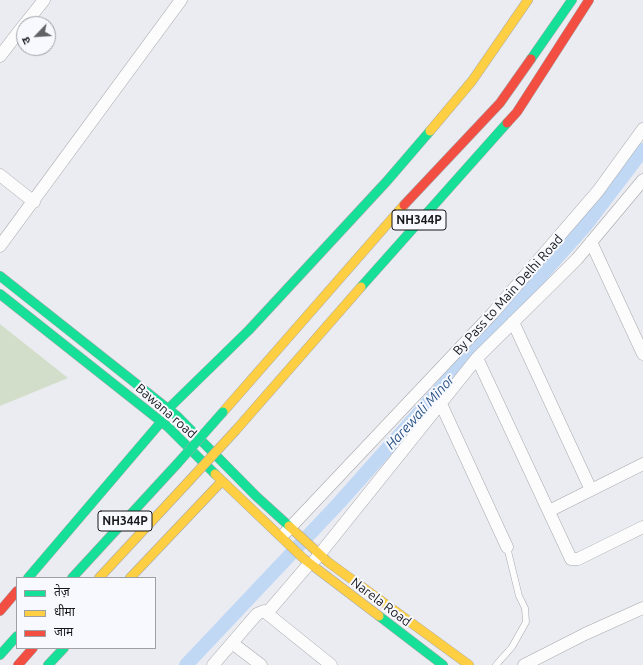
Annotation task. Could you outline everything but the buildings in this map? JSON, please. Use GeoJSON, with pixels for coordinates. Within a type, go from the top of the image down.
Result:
{"type":"FeatureCollection","features":[{"type":"Feature","properties":{"kind":"main road"},"geometry":{"type":"LineString","coordinates":[[168,409],[250,330],[388,181],[472,81],[528,0]]}},
{"type":"Feature","properties":{"kind":"main road","name":"NH344P"},"geometry":{"type":"LineString","coordinates":[[73,577],[177,464],[407,201],[500,102],[572,0]]}},
{"type":"Feature","properties":{"kind":"main road","name":"NH344P"},"geometry":{"type":"LineString","coordinates":[[100,577],[236,430],[422,217],[517,112],[589,0]]}},
{"type":"Feature","properties":{"kind":"main road","name":"Bawana road"},"geometry":{"type":"LineString","coordinates":[[0,276],[168,409],[321,555],[469,665]]}},
{"type":"Feature","properties":{"kind":"main road","name":"Bawana road"},"geometry":{"type":"LineString","coordinates":[[0,294],[161,422],[308,563]]}},
{"type":"Feature","properties":{"kind":"main road"},"geometry":{"type":"LineString","coordinates":[[29,577],[161,422]]}},
{"type":"Feature","properties":{"kind":"main road"},"geometry":{"type":"LineString","coordinates":[[131,577],[222,481]]}},
{"type":"Feature","properties":{"kind":"main road","name":"Narela Road"},"geometry":{"type":"LineString","coordinates":[[308,563],[443,665]]}},
{"type":"Feature","properties":{"kind":"main road"},"geometry":{"type":"LineString","coordinates":[[0,611],[16,592]]}},
{"type":"Feature","properties":{"kind":"main road"},"geometry":{"type":"LineString","coordinates":[[0,655],[16,637]]}},
{"type":"Feature","properties":{"kind":"main road"},"geometry":{"type":"LineString","coordinates":[[18,665],[32,649]]}},
{"type":"Feature","properties":{"kind":"main road"},"geometry":{"type":"LineString","coordinates":[[48,665],[63,649]]}},
{"type":"Feature","properties":{"kind":"street"},"geometry":{"type":"LineString","coordinates":[[31,16],[44,0]]}},
{"type":"Feature","properties":{"kind":"street"},"geometry":{"type":"LineString","coordinates":[[0,246],[34,202],[181,0]]}},
{"type":"Feature","properties":{"kind":"street"},"geometry":{"type":"LineString","coordinates":[[0,56],[16,35]]}},
{"type":"Feature","properties":{"kind":"street","name":"By Pass to Main Delhi Road"},"geometry":{"type":"LineString","coordinates":[[284,541],[492,314],[598,191],[643,129]]}},
{"type":"Feature","properties":{"kind":"street"},"geometry":{"type":"LineString","coordinates":[[0,175],[34,202]]}},
{"type":"Feature","properties":{"kind":"street"},"geometry":{"type":"LineString","coordinates":[[267,612],[308,563],[321,555],[477,358],[577,259],[643,180]]}},
{"type":"Feature","properties":{"kind":"street"},"geometry":{"type":"LineString","coordinates":[[590,242],[643,354]]}},
{"type":"Feature","properties":{"kind":"street"},"geometry":{"type":"LineString","coordinates":[[513,322],[591,490]]}},
{"type":"Feature","properties":{"kind":"street"},"geometry":{"type":"LineString","coordinates":[[477,358],[571,559],[576,560],[643,527]]}},
{"type":"Feature","properties":{"kind":"street"},"geometry":{"type":"LineString","coordinates":[[441,404],[507,547]]}},
{"type":"Feature","properties":{"kind":"street"},"geometry":{"type":"LineString","coordinates":[[549,511],[643,464]]}},
{"type":"Feature","properties":{"kind":"street"},"geometry":{"type":"LineString","coordinates":[[524,665],[643,608]]}},
{"type":"Feature","properties":{"kind":"street"},"geometry":{"type":"LineString","coordinates":[[213,665],[257,614],[264,611],[331,665]]}},
{"type":"Feature","properties":{"kind":"street"},"geometry":{"type":"LineString","coordinates":[[232,643],[261,665]]}},
{"type":"Feature","properties":{"kind":"lane"},"geometry":{"type":"LineString","coordinates":[[496,665],[512,647],[526,622],[525,608],[519,596],[507,547]]}},
{"type":"Feature","properties":{"kind":"green space"},"geometry":{"type":"Polygon","coordinates":[[[0,324],[68,378],[0,406],[0,324]]]}},
{"type":"Feature","properties":{"kind":"waterway","name":"Harewali Minor"},"geometry":{"type":"LineString","coordinates":[[186,665],[339,503],[586,225],[643,150]]}},
{"type":"Feature","properties":{"kind":"traffic: fast"},"geometry":{"type":"LineString","coordinates":[[531,59],[572,0]]}},
{"type":"Feature","properties":{"kind":"traffic: fast"},"geometry":{"type":"LineString","coordinates":[[361,287],[507,123]]}},
{"type":"Feature","properties":{"kind":"traffic: fast"},"geometry":{"type":"LineString","coordinates":[[168,409],[249,330],[387,181],[430,131]]}},
{"type":"Feature","properties":{"kind":"traffic: fast"},"geometry":{"type":"LineString","coordinates":[[0,276],[177,416],[256,496],[289,526]]}},
{"type":"Feature","properties":{"kind":"traffic: fast"},"geometry":{"type":"LineString","coordinates":[[0,294],[168,427],[215,474]]}},
{"type":"Feature","properties":{"kind":"traffic: fast"},"geometry":{"type":"LineString","coordinates":[[177,464],[223,412]]}},
{"type":"Feature","properties":{"kind":"traffic: fast"},"geometry":{"type":"LineString","coordinates":[[29,577],[161,422]]}},
{"type":"Feature","properties":{"kind":"traffic: fast"},"geometry":{"type":"LineString","coordinates":[[73,577],[177,464]]}},
{"type":"Feature","properties":{"kind":"traffic: fast"},"geometry":{"type":"LineString","coordinates":[[379,616],[443,665]]}},
{"type":"Feature","properties":{"kind":"traffic: fast"},"geometry":{"type":"LineString","coordinates":[[0,655],[16,637]]}},
{"type":"Feature","properties":{"kind":"traffic: fast"},"geometry":{"type":"LineString","coordinates":[[48,665],[63,649]]}},
{"type":"Feature","properties":{"kind":"traffic: slow"},"geometry":{"type":"LineString","coordinates":[[430,131],[472,81],[528,0]]}},
{"type":"Feature","properties":{"kind":"traffic: slow"},"geometry":{"type":"LineString","coordinates":[[223,412],[404,205]]}},
{"type":"Feature","properties":{"kind":"traffic: slow"},"geometry":{"type":"LineString","coordinates":[[236,430],[361,287]]}},
{"type":"Feature","properties":{"kind":"traffic: slow"},"geometry":{"type":"LineString","coordinates":[[189,481],[236,430]]}},
{"type":"Feature","properties":{"kind":"traffic: slow"},"geometry":{"type":"LineString","coordinates":[[215,474],[304,559],[379,616]]}},
{"type":"Feature","properties":{"kind":"traffic: slow"},"geometry":{"type":"LineString","coordinates":[[100,577],[189,481]]}},
{"type":"Feature","properties":{"kind":"traffic: slow"},"geometry":{"type":"LineString","coordinates":[[131,577],[222,481]]}},
{"type":"Feature","properties":{"kind":"traffic: slow"},"geometry":{"type":"LineString","coordinates":[[289,526],[328,562],[469,665]]}},
{"type":"Feature","properties":{"kind":"traffic: jam"},"geometry":{"type":"LineString","coordinates":[[507,123],[517,112],[589,0]]}},
{"type":"Feature","properties":{"kind":"traffic: jam"},"geometry":{"type":"LineString","coordinates":[[404,205],[500,103],[531,59]]}},
{"type":"Feature","properties":{"kind":"traffic: jam"},"geometry":{"type":"LineString","coordinates":[[0,611],[16,592]]}},
{"type":"Feature","properties":{"kind":"traffic: jam"},"geometry":{"type":"LineString","coordinates":[[18,665],[32,649]]}}]}
